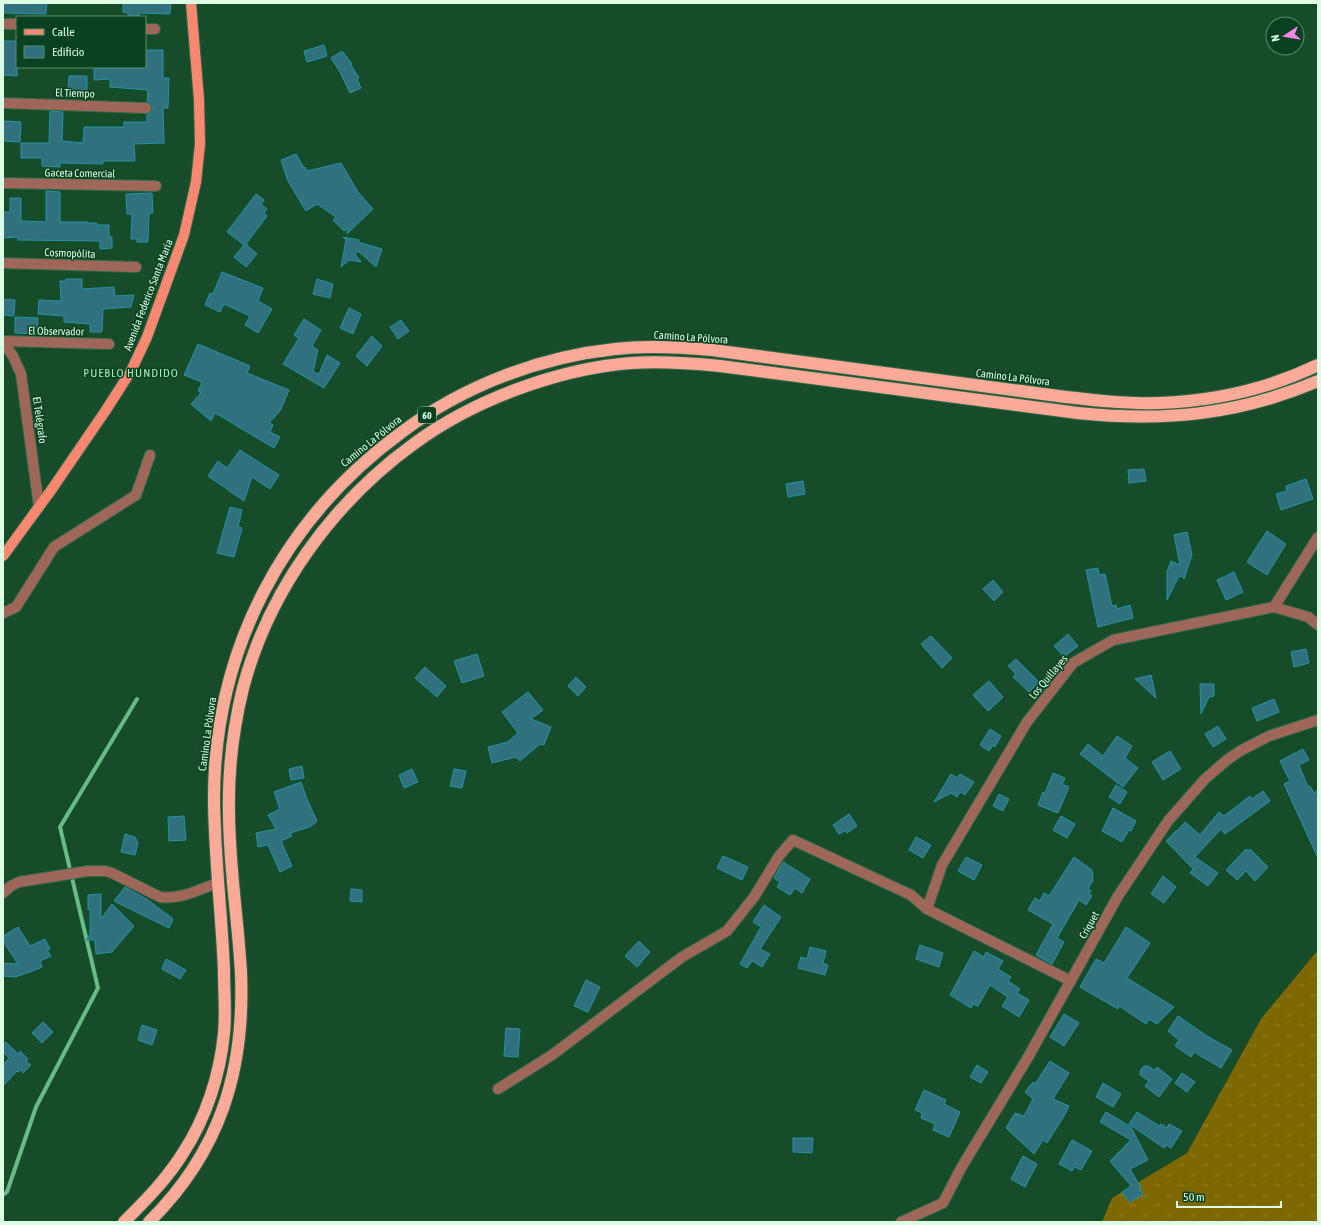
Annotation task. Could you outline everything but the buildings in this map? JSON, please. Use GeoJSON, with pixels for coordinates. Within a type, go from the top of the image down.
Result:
{"type":"FeatureCollection","features":[{"type":"Feature","properties":{"kind":"highway","name":"Camino La Pólvora"},"geometry":{"type":"LineString","coordinates":[[124,1222],[158,1187],[185,1151],[204,1113],[217,1074],[224,1034],[225,1012],[222,939],[215,843],[214,789],[221,716],[232,669],[243,636],[261,595],[272,575],[288,549],[316,512],[336,489],[369,457],[393,438],[425,416],[488,383],[530,367],[575,355],[617,349],[670,347],[712,350],[1064,397],[1103,401],[1158,403],[1237,393],[1283,380],[1318,365]]}},
{"type":"Feature","properties":{"kind":"highway","name":"60"},"geometry":{"type":"LineString","coordinates":[[149,1222],[179,1189],[200,1158],[219,1120],[233,1076],[237,1054],[241,1015],[240,970],[231,852],[229,783],[235,727],[244,684],[272,613],[297,568],[318,537],[368,482],[408,448],[454,419],[513,392],[566,374],[605,366],[629,364],[677,363],[720,366],[1078,413],[1146,418],[1190,415],[1238,407],[1286,394],[1318,381]]}},
{"type":"Feature","properties":{"kind":"main road","name":"Avenida Federico Santa María"},"geometry":{"type":"LineString","coordinates":[[3,556],[106,410],[130,371],[147,338],[184,235],[196,182],[200,144],[199,94],[191,3]]}},
{"type":"Feature","properties":{"kind":"street"},"geometry":{"type":"LineString","coordinates":[[3,24],[16,24]]}},
{"type":"Feature","properties":{"kind":"street","name":"El Tiempo"},"geometry":{"type":"LineString","coordinates":[[3,103],[146,108]]}},
{"type":"Feature","properties":{"kind":"street","name":"Gaceta Comercial"},"geometry":{"type":"LineString","coordinates":[[3,183],[156,186]]}},
{"type":"Feature","properties":{"kind":"street","name":"Cosmopólita"},"geometry":{"type":"LineString","coordinates":[[3,263],[136,267]]}},
{"type":"Feature","properties":{"kind":"street","name":"El Telégrafo"},"geometry":{"type":"LineString","coordinates":[[3,342],[13,356],[21,374],[39,507]]}},
{"type":"Feature","properties":{"kind":"street","name":"El Observador"},"geometry":{"type":"LineString","coordinates":[[3,342],[109,344]]}},
{"type":"Feature","properties":{"kind":"street"},"geometry":{"type":"LineString","coordinates":[[3,613],[16,607],[54,548],[136,495],[150,455]]}},
{"type":"Feature","properties":{"kind":"street"},"geometry":{"type":"LineString","coordinates":[[1274,607],[1318,537]]}},
{"type":"Feature","properties":{"kind":"street","name":"Los Quillayes"},"geometry":{"type":"LineString","coordinates":[[926,909],[942,865],[1027,722],[1074,663],[1113,640],[1274,607],[1308,617],[1318,625]]}},
{"type":"Feature","properties":{"kind":"street","name":"Criquet"},"geometry":{"type":"LineString","coordinates":[[901,1222],[943,1203],[961,1168],[1028,1059],[1122,890],[1168,821],[1205,780],[1227,760],[1254,743],[1284,730],[1318,720]]}},
{"type":"Feature","properties":{"kind":"street"},"geometry":{"type":"LineString","coordinates":[[498,1090],[558,1051],[682,957],[727,931],[754,896],[779,856],[794,840],[911,895],[926,909],[1071,982]]}},
{"type":"Feature","properties":{"kind":"street"},"geometry":{"type":"LineString","coordinates":[[3,893],[11,886],[19,882],[96,870],[112,873],[160,897],[168,898],[177,897],[218,883]]}},
{"type":"Feature","properties":{"kind":"green space"},"geometry":{"type":"Polygon","coordinates":[[[1318,950],[1318,1222],[1102,1222],[1112,1198],[1187,1153],[1261,1019],[1318,950]]]}},
{"type":"Feature","properties":{"kind":"waterway"},"geometry":{"type":"LineString","coordinates":[[3,1195],[7,1192],[36,1107],[98,988],[60,827],[137,699]]}},
{"type":"Feature","properties":{"kind":"district","name":"PUEBLO HUNDIDO"},"geometry":{"type":"Point","coordinates":[131,373]}}]}
